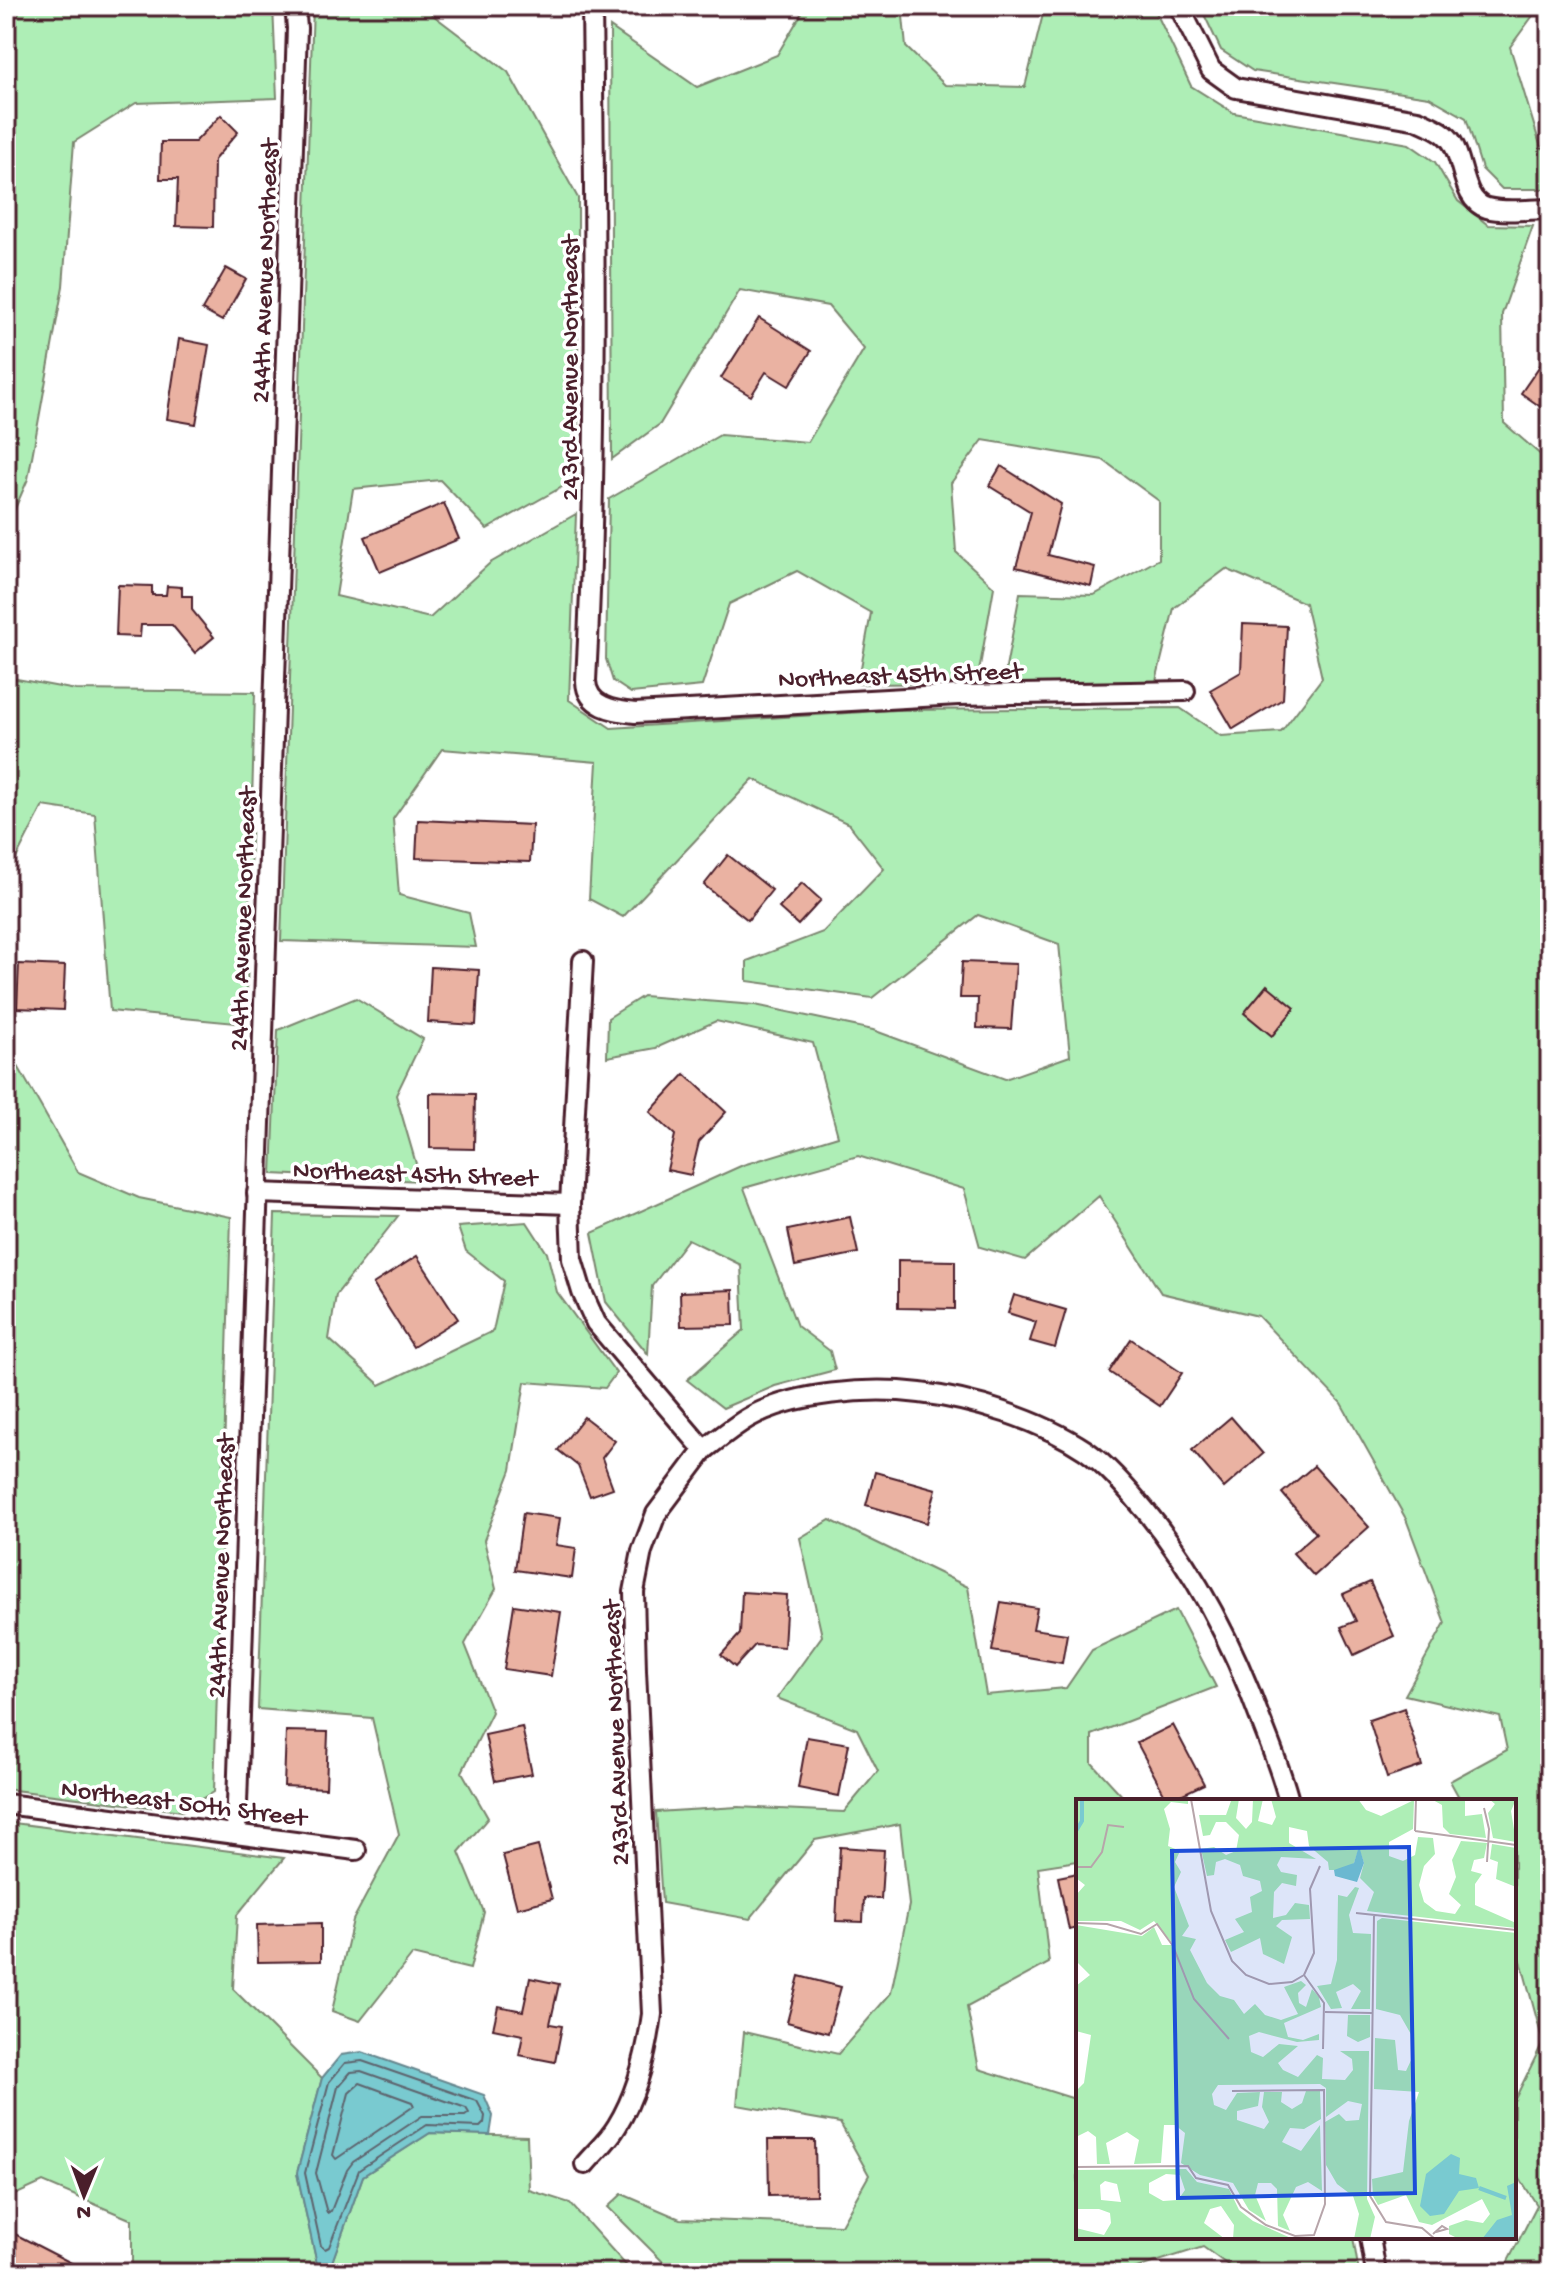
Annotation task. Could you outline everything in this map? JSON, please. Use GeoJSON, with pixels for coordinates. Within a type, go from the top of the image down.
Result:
{"type":"FeatureCollection","features":[{"type":"Feature","properties":{"kind":"street","name":"244th Avenue Northeast"},"geometry":{"type":"LineString","coordinates":[[236,1833],[297,28],[295,6]]}},
{"type":"Feature","properties":{"kind":"street","name":"243rd Avenue Northeast"},"geometry":{"type":"LineString","coordinates":[[592,6],[594,449],[586,690],[597,703],[618,711]]}},
{"type":"Feature","properties":{"kind":"street"},"geometry":{"type":"LineString","coordinates":[[1179,6],[1211,70],[1236,88],[1418,120],[1435,128],[1453,144],[1471,195],[1478,204],[1497,209],[1550,209]]}},
{"type":"Feature","properties":{"kind":"street","name":"Northeast 45th Street"},"geometry":{"type":"LineString","coordinates":[[618,711],[635,713],[958,695],[1185,691]]}},
{"type":"Feature","properties":{"kind":"street"},"geometry":{"type":"LineString","coordinates":[[583,961],[570,1204],[572,1259],[596,1323],[704,1450]]}},
{"type":"Feature","properties":{"kind":"street","name":"Northeast 45th Street"},"geometry":{"type":"LineString","coordinates":[[257,1193],[570,1204]]}},
{"type":"Feature","properties":{"kind":"street","name":"243rd Avenue Northeast"},"geometry":{"type":"LineString","coordinates":[[585,2164],[616,2128],[636,2089],[648,2045],[652,2014],[636,1685],[634,1592],[642,1551],[656,1514],[704,1450],[749,1417],[783,1404],[827,1395],[889,1390],[936,1395],[985,1406],[1049,1431],[1086,1451],[1125,1486],[1175,1546],[1224,1629],[1288,1799]]}},
{"type":"Feature","properties":{"kind":"street","name":"Northeast 50th Street"},"geometry":{"type":"LineString","coordinates":[[6,1804],[356,1850]]}},
{"type":"Feature","properties":{"kind":"street"},"geometry":{"type":"LineString","coordinates":[[1370,2239],[1376,2273]]}},
{"type":"Feature","properties":{"kind":"green space"},"geometry":{"type":"Polygon","coordinates":[[[6,6],[273,6],[277,98],[136,103],[74,142],[63,286],[28,479],[6,529],[6,6]]]}},
{"type":"Feature","properties":{"kind":"green space"},"geometry":{"type":"Polygon","coordinates":[[[313,6],[421,6],[508,72],[578,198],[578,478],[487,529],[440,480],[353,489],[336,596],[430,618],[490,563],[576,514],[569,700],[611,728],[895,710],[1180,708],[1221,736],[1281,732],[1322,678],[1305,603],[1226,569],[1174,608],[1156,681],[1003,684],[1020,593],[1094,595],[1159,559],[1159,501],[1103,460],[983,440],[951,483],[956,552],[994,587],[977,683],[858,684],[871,613],[797,571],[729,604],[702,686],[631,693],[613,681],[606,659],[609,499],[720,435],[808,442],[864,349],[828,306],[740,290],[660,424],[612,459],[610,27],[697,87],[777,55],[806,6],[902,6],[906,47],[945,85],[1025,87],[1045,6],[1153,6],[1191,86],[1234,113],[1409,144],[1435,162],[1458,201],[1488,225],[1533,226],[1502,314],[1504,423],[1550,463],[1550,2273],[1502,2273],[1537,2205],[1516,2172],[1516,2097],[1543,2042],[1516,1948],[1516,1799],[1460,1799],[1450,1781],[1507,1750],[1500,1717],[1405,1695],[1445,1623],[1406,1519],[1341,1403],[1258,1316],[1161,1293],[1099,1196],[1025,1260],[980,1247],[964,1189],[858,1156],[744,1188],[797,1326],[830,1351],[835,1370],[775,1386],[723,1408],[687,1380],[744,1330],[741,1265],[688,1239],[652,1286],[648,1354],[606,1302],[592,1233],[743,1165],[838,1136],[813,1043],[716,1021],[656,1048],[607,1057],[608,1018],[643,996],[755,1005],[873,1030],[1005,1079],[1070,1056],[1059,944],[978,915],[872,998],[747,981],[747,961],[823,932],[884,869],[849,824],[753,779],[623,917],[589,899],[597,762],[442,749],[393,819],[399,895],[469,913],[476,947],[281,941],[313,6]]]}},
{"type":"Feature","properties":{"kind":"green space"},"geometry":{"type":"Polygon","coordinates":[[[1200,6],[1540,6],[1510,47],[1541,148],[1550,149],[1550,189],[1502,189],[1482,169],[1466,118],[1429,97],[1253,71],[1221,50],[1200,6]]]}},
{"type":"Feature","properties":{"kind":"green space"},"geometry":{"type":"Polygon","coordinates":[[[6,677],[76,690],[255,692],[246,1024],[110,1011],[95,814],[43,806],[6,878],[6,677]]]}},
{"type":"Feature","properties":{"kind":"green space"},"geometry":{"type":"Polygon","coordinates":[[[356,998],[423,1039],[396,1095],[421,1181],[272,1174],[278,1030],[356,998]]]}},
{"type":"Feature","properties":{"kind":"green space"},"geometry":{"type":"Polygon","coordinates":[[[6,1045],[78,1172],[139,1198],[231,1217],[214,1792],[182,1811],[6,1789],[6,1045]]]}},
{"type":"Feature","properties":{"kind":"green space"},"geometry":{"type":"Polygon","coordinates":[[[275,1214],[398,1216],[336,1295],[329,1339],[380,1385],[493,1331],[504,1281],[466,1251],[458,1227],[527,1222],[547,1253],[557,1292],[616,1373],[605,1388],[525,1382],[511,1470],[484,1540],[496,1589],[465,1644],[492,1712],[462,1772],[488,1818],[459,1852],[484,1912],[470,1969],[412,1955],[360,2021],[332,2011],[353,1920],[399,1834],[372,1718],[258,1709],[275,1214]]]}},
{"type":"Feature","properties":{"kind":"green space"},"geometry":{"type":"Polygon","coordinates":[[[830,1520],[968,1587],[986,1695],[1066,1688],[1092,1650],[1176,1610],[1216,1687],[1092,1735],[1092,1763],[1125,1799],[1076,1799],[1076,1861],[1038,1867],[1049,1963],[967,2007],[979,2069],[1076,2099],[1076,2239],[1353,2239],[1359,2273],[1239,2273],[1203,2247],[1130,2270],[1129,2273],[679,2273],[670,2269],[608,2207],[622,2194],[680,2219],[841,2225],[869,2175],[840,2123],[737,2105],[744,2032],[838,2054],[891,1993],[909,1905],[900,1824],[815,1840],[750,1919],[662,1903],[656,1812],[738,1807],[844,1812],[878,1771],[857,1729],[777,1698],[822,1636],[800,1538],[830,1520]]]}},
{"type":"Feature","properties":{"kind":"green space"},"geometry":{"type":"Polygon","coordinates":[[[6,1822],[284,1858],[237,1915],[233,1989],[322,2078],[297,2173],[319,2273],[132,2273],[132,2220],[43,2182],[6,2199],[6,1822]]]}},
{"type":"Feature","properties":{"kind":"green space"},"geometry":{"type":"Polygon","coordinates":[[[430,2133],[527,2136],[529,2190],[570,2203],[633,2273],[328,2273],[363,2176],[430,2133]]]}},
{"type":"Feature","properties":{"kind":"water"},"geometry":{"type":"Polygon","coordinates":[[[362,2052],[484,2095],[493,2116],[490,2135],[430,2133],[363,2176],[328,2273],[319,2273],[297,2173],[322,2078],[341,2055],[362,2052]]]}},
{"type":"Feature","properties":{"kind":"building"},"geometry":{"type":"Polygon","coordinates":[[[221,115],[238,132],[214,160],[213,227],[176,226],[178,179],[160,179],[161,142],[195,142],[221,115]]]}},
{"type":"Feature","properties":{"kind":"building"},"geometry":{"type":"Polygon","coordinates":[[[226,268],[246,279],[222,321],[202,310],[226,268]]]}},
{"type":"Feature","properties":{"kind":"building"},"geometry":{"type":"Polygon","coordinates":[[[759,318],[811,351],[789,386],[766,372],[751,396],[721,378],[759,318]]]}},
{"type":"Feature","properties":{"kind":"building"},"geometry":{"type":"Polygon","coordinates":[[[179,339],[209,345],[196,424],[167,419],[179,339]]]}},
{"type":"Feature","properties":{"kind":"building"},"geometry":{"type":"Polygon","coordinates":[[[1541,364],[1550,370],[1550,446],[1545,410],[1521,393],[1541,364]]]}},
{"type":"Feature","properties":{"kind":"building"},"geometry":{"type":"Polygon","coordinates":[[[1001,466],[1061,504],[1048,555],[1095,567],[1091,586],[1016,567],[1031,512],[989,486],[1001,466]]]}},
{"type":"Feature","properties":{"kind":"building"},"geometry":{"type":"Polygon","coordinates":[[[444,503],[459,539],[380,572],[365,537],[444,503]]]}},
{"type":"Feature","properties":{"kind":"building"},"geometry":{"type":"Polygon","coordinates":[[[118,585],[152,586],[152,595],[166,595],[167,586],[182,587],[182,596],[192,596],[192,610],[214,637],[195,653],[172,625],[141,625],[140,637],[116,636],[118,585]]]}},
{"type":"Feature","properties":{"kind":"building"},"geometry":{"type":"Polygon","coordinates":[[[1243,624],[1287,626],[1283,699],[1233,729],[1210,690],[1241,672],[1243,624]]]}},
{"type":"Feature","properties":{"kind":"building"},"geometry":{"type":"Polygon","coordinates":[[[418,820],[532,825],[530,862],[416,858],[418,820]]]}},
{"type":"Feature","properties":{"kind":"building"},"geometry":{"type":"Polygon","coordinates":[[[728,855],[772,890],[748,920],[704,885],[728,855]]]}},
{"type":"Feature","properties":{"kind":"building"},"geometry":{"type":"Polygon","coordinates":[[[802,883],[821,900],[798,925],[779,908],[802,883]]]}},
{"type":"Feature","properties":{"kind":"building"},"geometry":{"type":"Polygon","coordinates":[[[962,962],[1016,964],[1011,1029],[977,1028],[978,998],[960,998],[962,962]]]}},
{"type":"Feature","properties":{"kind":"building"},"geometry":{"type":"Polygon","coordinates":[[[19,964],[65,966],[63,1010],[17,1008],[19,964]]]}},
{"type":"Feature","properties":{"kind":"building"},"geometry":{"type":"Polygon","coordinates":[[[431,967],[479,970],[476,1025],[428,1022],[431,967]]]}},
{"type":"Feature","properties":{"kind":"building"},"geometry":{"type":"Polygon","coordinates":[[[1267,985],[1295,1008],[1272,1036],[1244,1013],[1267,985]]]}},
{"type":"Feature","properties":{"kind":"building"},"geometry":{"type":"Polygon","coordinates":[[[685,1074],[726,1112],[699,1142],[691,1175],[667,1170],[675,1135],[650,1112],[685,1074]]]}},
{"type":"Feature","properties":{"kind":"building"},"geometry":{"type":"Polygon","coordinates":[[[430,1093],[475,1094],[474,1149],[430,1148],[430,1093]]]}},
{"type":"Feature","properties":{"kind":"building"},"geometry":{"type":"Polygon","coordinates":[[[850,1217],[858,1253],[795,1266],[788,1230],[850,1217]]]}},
{"type":"Feature","properties":{"kind":"building"},"geometry":{"type":"Polygon","coordinates":[[[417,1256],[458,1319],[413,1347],[373,1284],[417,1256]]]}},
{"type":"Feature","properties":{"kind":"building"},"geometry":{"type":"Polygon","coordinates":[[[898,1260],[955,1261],[955,1309],[898,1308],[898,1260]]]}},
{"type":"Feature","properties":{"kind":"building"},"geometry":{"type":"Polygon","coordinates":[[[733,1290],[734,1325],[681,1326],[680,1292],[733,1290]]]}},
{"type":"Feature","properties":{"kind":"building"},"geometry":{"type":"Polygon","coordinates":[[[1014,1295],[1066,1310],[1055,1348],[1030,1341],[1036,1322],[1008,1313],[1014,1295]]]}},
{"type":"Feature","properties":{"kind":"building"},"geometry":{"type":"Polygon","coordinates":[[[1131,1339],[1182,1373],[1160,1406],[1109,1372],[1131,1339]]]}},
{"type":"Feature","properties":{"kind":"building"},"geometry":{"type":"Polygon","coordinates":[[[584,1417],[615,1441],[602,1458],[613,1488],[590,1496],[578,1466],[558,1450],[584,1417]]]}},
{"type":"Feature","properties":{"kind":"building"},"geometry":{"type":"Polygon","coordinates":[[[1231,1417],[1263,1454],[1224,1488],[1192,1450],[1231,1417]]]}},
{"type":"Feature","properties":{"kind":"building"},"geometry":{"type":"Polygon","coordinates":[[[1314,1466],[1369,1527],[1314,1576],[1293,1553],[1316,1533],[1282,1493],[1314,1466]]]}},
{"type":"Feature","properties":{"kind":"building"},"geometry":{"type":"Polygon","coordinates":[[[875,1472],[936,1489],[927,1523],[866,1505],[875,1472]]]}},
{"type":"Feature","properties":{"kind":"building"},"geometry":{"type":"Polygon","coordinates":[[[523,1513],[560,1518],[556,1545],[576,1548],[572,1578],[515,1570],[523,1513]]]}},
{"type":"Feature","properties":{"kind":"building"},"geometry":{"type":"Polygon","coordinates":[[[1370,1582],[1394,1636],[1354,1655],[1341,1627],[1356,1621],[1343,1594],[1370,1582]]]}},
{"type":"Feature","properties":{"kind":"building"},"geometry":{"type":"Polygon","coordinates":[[[742,1592],[787,1595],[784,1647],[755,1645],[735,1667],[721,1655],[740,1634],[742,1592]]]}},
{"type":"Feature","properties":{"kind":"building"},"geometry":{"type":"Polygon","coordinates":[[[1001,1602],[1037,1608],[1033,1629],[1067,1634],[1062,1663],[992,1651],[1001,1602]]]}},
{"type":"Feature","properties":{"kind":"building"},"geometry":{"type":"Polygon","coordinates":[[[514,1605],[561,1612],[551,1676],[504,1669],[514,1605]]]}},
{"type":"Feature","properties":{"kind":"building"},"geometry":{"type":"Polygon","coordinates":[[[1404,1708],[1422,1766],[1387,1778],[1369,1720],[1404,1708]]]}},
{"type":"Feature","properties":{"kind":"building"},"geometry":{"type":"Polygon","coordinates":[[[1173,1725],[1204,1784],[1167,1799],[1137,1743],[1173,1725]]]}},
{"type":"Feature","properties":{"kind":"building"},"geometry":{"type":"Polygon","coordinates":[[[522,1727],[532,1774],[495,1781],[485,1735],[522,1727]]]}},
{"type":"Feature","properties":{"kind":"building"},"geometry":{"type":"Polygon","coordinates":[[[286,1731],[328,1732],[326,1788],[284,1786],[286,1731]]]}},
{"type":"Feature","properties":{"kind":"building"},"geometry":{"type":"Polygon","coordinates":[[[807,1737],[849,1744],[839,1796],[798,1788],[807,1737]]]}},
{"type":"Feature","properties":{"kind":"building"},"geometry":{"type":"Polygon","coordinates":[[[538,1846],[552,1899],[517,1908],[503,1855],[538,1846]]]}},
{"type":"Feature","properties":{"kind":"building"},"geometry":{"type":"Polygon","coordinates":[[[840,1847],[884,1850],[881,1899],[864,1898],[863,1922],[836,1921],[840,1847]]]}},
{"type":"Feature","properties":{"kind":"building"},"geometry":{"type":"Polygon","coordinates":[[[1076,1873],[1076,1928],[1069,1930],[1058,1877],[1076,1873]]]}},
{"type":"Feature","properties":{"kind":"building"},"geometry":{"type":"Polygon","coordinates":[[[321,1923],[321,1961],[258,1962],[257,1925],[321,1923]]]}},
{"type":"Feature","properties":{"kind":"building"},"geometry":{"type":"Polygon","coordinates":[[[799,1976],[841,1987],[828,2033],[787,2022],[799,1976]]]}},
{"type":"Feature","properties":{"kind":"building"},"geometry":{"type":"Polygon","coordinates":[[[530,1978],[559,1984],[550,2024],[562,2026],[555,2062],[519,2055],[523,2035],[493,2029],[498,2006],[523,2011],[530,1978]]]}},
{"type":"Feature","properties":{"kind":"building"},"geometry":{"type":"Polygon","coordinates":[[[768,2140],[815,2140],[816,2195],[769,2196],[768,2140]]]}},
{"type":"Feature","properties":{"kind":"building"},"geometry":{"type":"Polygon","coordinates":[[[9,2231],[83,2269],[81,2273],[6,2273],[6,2237],[9,2231]]]}}]}
